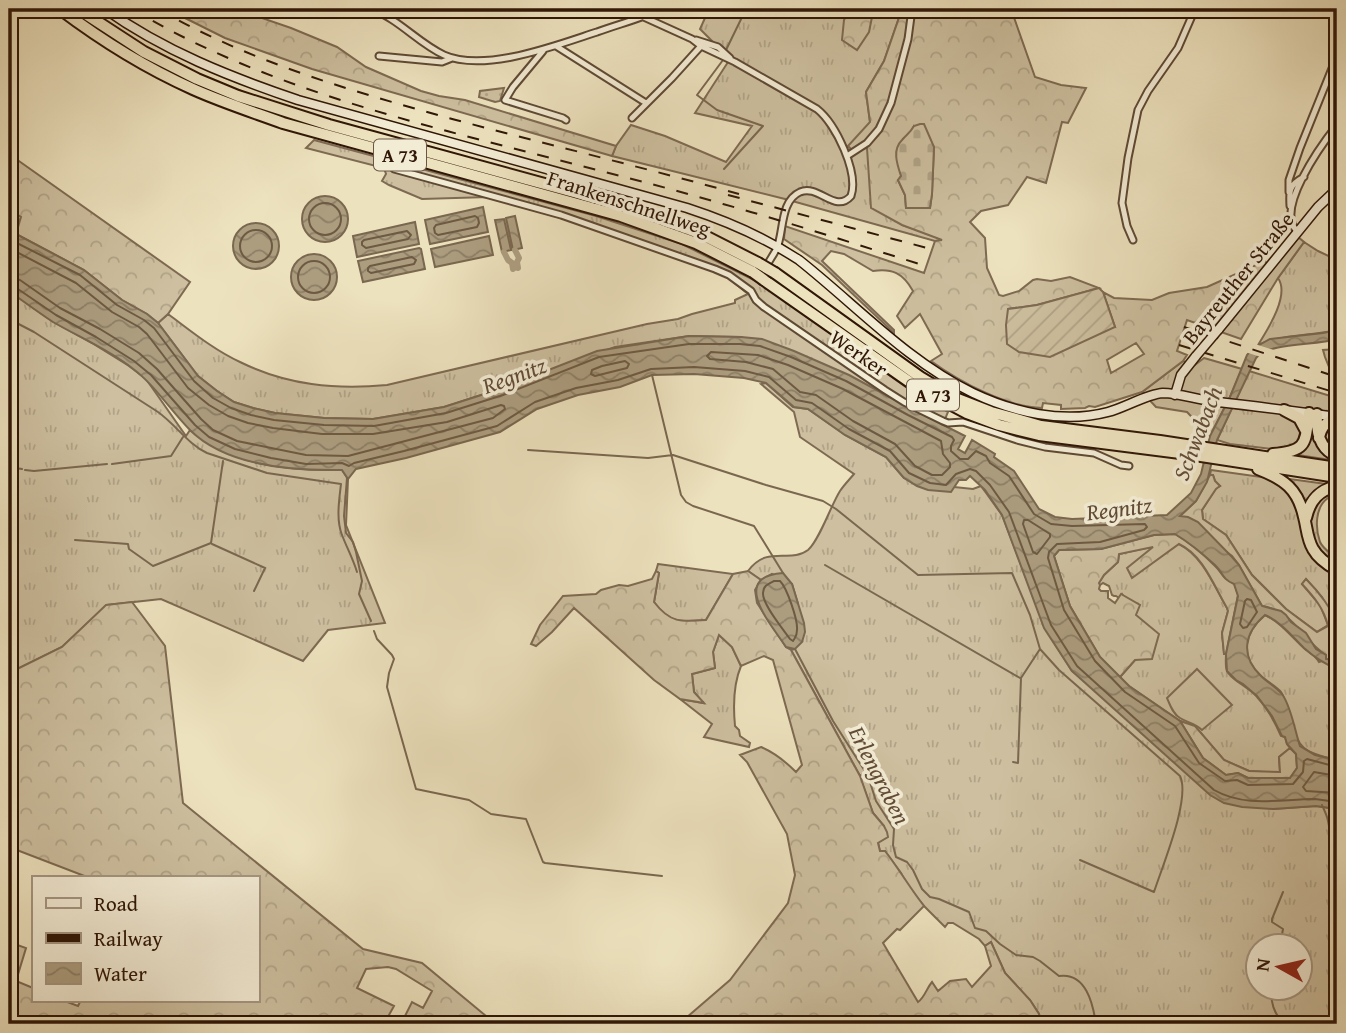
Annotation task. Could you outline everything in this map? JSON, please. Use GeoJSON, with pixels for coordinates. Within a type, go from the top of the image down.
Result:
{"type":"FeatureCollection","features":[{"type":"Feature","properties":{"kind":"highway","name":"Frankenschnellweg"},"geometry":{"type":"LineString","coordinates":[[60,9],[107,42],[163,75],[229,104],[297,127],[621,216],[755,268],[775,273],[920,377],[974,406],[1033,425],[1226,456],[1253,455],[1337,468]]}},
{"type":"Feature","properties":{"kind":"highway","name":"Frankenschnellweg"},"geometry":{"type":"LineString","coordinates":[[78,9],[160,61],[238,96],[329,125],[625,206],[707,236],[914,385],[968,413],[1039,435],[1189,450]]}},
{"type":"Feature","properties":{"kind":"highway"},"geometry":{"type":"LineString","coordinates":[[1284,410],[1299,418],[1307,432]]}},
{"type":"Feature","properties":{"kind":"highway"},"geometry":{"type":"LineString","coordinates":[[1253,455],[1284,453],[1297,449],[1304,442],[1313,413]]}},
{"type":"Feature","properties":{"kind":"highway"},"geometry":{"type":"LineString","coordinates":[[1313,413],[1319,438],[1327,450],[1337,456]]}},
{"type":"Feature","properties":{"kind":"highway"},"geometry":{"type":"LineString","coordinates":[[1319,438],[1323,426],[1337,417]]}},
{"type":"Feature","properties":{"kind":"highway","name":"Frankenschnellweg"},"geometry":{"type":"LineString","coordinates":[[1226,456],[1239,462],[1337,477]]}},
{"type":"Feature","properties":{"kind":"highway"},"geometry":{"type":"LineString","coordinates":[[1239,462],[1288,484],[1300,502],[1305,520]]}},
{"type":"Feature","properties":{"kind":"highway"},"geometry":{"type":"LineString","coordinates":[[1337,486],[1321,491],[1313,499],[1305,520],[1311,547],[1337,570]]}},
{"type":"Feature","properties":{"kind":"main road"},"geometry":{"type":"LineString","coordinates":[[105,9],[169,48],[239,80],[329,110],[706,214],[747,231],[778,247],[815,272],[917,358],[956,384],[994,402],[1040,414],[1080,416],[1109,412],[1163,393],[1337,417]]}},
{"type":"Feature","properties":{"kind":"main road","name":"Bayreuther Straße"},"geometry":{"type":"LineString","coordinates":[[1175,395],[1179,379],[1189,363],[1322,203],[1337,190]]}},
{"type":"Feature","properties":{"kind":"street"},"geometry":{"type":"LineString","coordinates":[[371,9],[396,20],[436,50],[452,58],[465,60],[485,60],[543,51],[644,16]]}},
{"type":"Feature","properties":{"kind":"street"},"geometry":{"type":"LineString","coordinates":[[626,9],[634,10],[692,39],[718,47],[735,62]]}},
{"type":"Feature","properties":{"kind":"street"},"geometry":{"type":"LineString","coordinates":[[847,156],[867,143],[879,129],[891,103],[908,39],[912,9]]}},
{"type":"Feature","properties":{"kind":"street"},"geometry":{"type":"LineString","coordinates":[[1133,240],[1122,203],[1138,110],[1178,48],[1195,9]]}},
{"type":"Feature","properties":{"kind":"street"},"geometry":{"type":"LineString","coordinates":[[394,169],[582,222],[724,272],[751,291],[778,247],[787,207],[796,194],[810,191],[839,203],[845,202],[851,196],[853,184],[847,156],[833,126],[822,113],[692,39]]}},
{"type":"Feature","properties":{"kind":"street"},"geometry":{"type":"LineString","coordinates":[[556,46],[646,103]]}},
{"type":"Feature","properties":{"kind":"street"},"geometry":{"type":"LineString","coordinates":[[632,118],[701,46]]}},
{"type":"Feature","properties":{"kind":"street"},"geometry":{"type":"LineString","coordinates":[[543,51],[505,100],[566,120]]}},
{"type":"Feature","properties":{"kind":"street"},"geometry":{"type":"LineString","coordinates":[[379,56],[442,62],[452,58]]}},
{"type":"Feature","properties":{"kind":"street"},"geometry":{"type":"LineString","coordinates":[[1298,232],[1292,226],[1289,180],[1337,56]]}},
{"type":"Feature","properties":{"kind":"street"},"geometry":{"type":"LineString","coordinates":[[1290,210],[1317,152],[1337,125]]}},
{"type":"Feature","properties":{"kind":"street"},"geometry":{"type":"LineString","coordinates":[[1289,192],[1296,181],[1304,177]]}},
{"type":"Feature","properties":{"kind":"street","name":"Werker"},"geometry":{"type":"LineString","coordinates":[[751,291],[764,307],[869,380],[904,402],[943,421],[963,422],[1045,447],[1094,453],[1129,466]]}},
{"type":"Feature","properties":{"kind":"green space"},"geometry":{"type":"Polygon","coordinates":[[[167,9],[236,9],[337,47],[366,67],[421,91],[465,100],[616,146],[612,156],[312,69],[225,38],[167,9]]]}},
{"type":"Feature","properties":{"kind":"green space"},"geometry":{"type":"Polygon","coordinates":[[[709,9],[902,9],[884,61],[866,92],[870,122],[867,147],[902,225],[944,239],[935,241],[785,199],[612,156],[631,125],[726,162],[752,126],[695,113],[730,59],[700,29],[709,9]]]}},
{"type":"Feature","properties":{"kind":"green space"},"geometry":{"type":"Polygon","coordinates":[[[850,9],[859,9],[872,17],[869,32],[857,50],[842,40],[844,20],[850,9]]]}},
{"type":"Feature","properties":{"kind":"green space"},"geometry":{"type":"Polygon","coordinates":[[[902,9],[1011,9],[1035,77],[1061,85],[1086,88],[1068,123],[1062,122],[1046,183],[1027,177],[1008,205],[981,211],[970,222],[985,238],[987,268],[999,295],[1019,291],[1037,279],[1051,281],[1070,277],[1099,288],[1037,305],[1008,309],[1115,327],[1103,292],[1114,298],[1152,300],[1169,293],[1207,287],[1265,261],[1271,269],[1298,237],[1304,242],[1278,278],[1241,339],[1187,320],[1177,351],[1187,355],[1142,392],[1095,407],[1061,409],[1061,405],[1043,403],[1042,408],[1028,407],[984,392],[931,361],[942,354],[920,314],[905,328],[897,316],[913,291],[901,276],[886,270],[873,271],[844,254],[831,251],[822,261],[894,330],[894,333],[822,265],[784,239],[785,226],[924,273],[935,241],[942,240],[902,225],[871,208],[867,148],[852,150],[848,146],[870,122],[866,92],[884,61],[902,9]],[[914,126],[903,139],[901,176],[898,180],[905,195],[906,208],[930,208],[934,147],[914,126]],[[1136,343],[1107,360],[1111,373],[1144,354],[1136,343]]]}},
{"type":"Feature","properties":{"kind":"green space"},"geometry":{"type":"Polygon","coordinates":[[[504,88],[500,101],[479,97],[480,91],[504,88]]]}},
{"type":"Feature","properties":{"kind":"green space"},"geometry":{"type":"Polygon","coordinates":[[[924,124],[934,147],[930,208],[906,208],[905,195],[898,180],[901,176],[896,153],[902,140],[914,126],[924,124]]]}},
{"type":"Feature","properties":{"kind":"green space"},"geometry":{"type":"Polygon","coordinates":[[[314,140],[596,216],[682,244],[758,282],[910,390],[948,412],[943,424],[741,337],[689,336],[615,347],[444,407],[373,419],[275,413],[234,402],[198,376],[158,323],[168,314],[221,352],[258,370],[293,381],[349,387],[387,385],[678,319],[735,303],[735,300],[748,294],[722,273],[571,221],[489,197],[422,199],[382,181],[386,174],[384,168],[306,148],[314,140]]]}},
{"type":"Feature","properties":{"kind":"green space"},"geometry":{"type":"Polygon","coordinates":[[[9,154],[190,282],[168,314],[158,323],[122,300],[84,270],[16,234],[21,217],[9,209],[9,154]]]}},
{"type":"Feature","properties":{"kind":"green space"},"geometry":{"type":"Polygon","coordinates":[[[9,209],[21,217],[16,234],[9,232],[9,209]]]}},
{"type":"Feature","properties":{"kind":"green space"},"geometry":{"type":"Polygon","coordinates":[[[1304,242],[1337,260],[1337,330],[1277,339],[1258,345],[1280,302],[1281,285],[1278,278],[1304,242]]]}},
{"type":"Feature","properties":{"kind":"green space"},"geometry":{"type":"Polygon","coordinates":[[[1099,288],[1103,292],[1115,327],[1050,357],[1019,352],[1007,344],[1008,309],[1037,305],[1099,288]]]}},
{"type":"Feature","properties":{"kind":"green space"},"geometry":{"type":"Polygon","coordinates":[[[9,291],[146,379],[186,436],[190,430],[224,452],[262,464],[342,470],[348,479],[346,525],[385,623],[328,630],[303,661],[161,599],[107,605],[62,647],[9,673],[9,291]]]}},
{"type":"Feature","properties":{"kind":"green space"},"geometry":{"type":"Polygon","coordinates":[[[1337,349],[1337,369],[1329,367],[1323,350],[1337,349]]]}},
{"type":"Feature","properties":{"kind":"green space"},"geometry":{"type":"Polygon","coordinates":[[[1204,358],[1242,369],[1210,436],[1187,412],[1156,407],[1142,392],[1183,361],[1195,365],[1204,358]]]}},
{"type":"Feature","properties":{"kind":"green space"},"geometry":{"type":"Polygon","coordinates":[[[1249,371],[1337,398],[1337,461],[1217,440],[1249,371]]]}},
{"type":"Feature","properties":{"kind":"green space"},"geometry":{"type":"Polygon","coordinates":[[[766,383],[793,407],[808,409],[845,435],[886,457],[904,478],[973,489],[981,486],[1002,515],[1045,628],[1072,671],[1273,809],[1316,806],[1337,809],[1337,1024],[1041,1024],[1039,1014],[1030,1000],[1005,973],[991,942],[985,946],[979,939],[953,923],[948,923],[945,927],[924,906],[885,851],[880,852],[878,842],[884,826],[873,813],[861,780],[870,773],[868,770],[860,776],[791,650],[795,649],[798,604],[792,584],[772,574],[761,580],[748,571],[763,558],[801,554],[808,550],[840,491],[854,474],[800,437],[794,412],[761,384],[766,383]]]}},
{"type":"Feature","properties":{"kind":"green space"},"geometry":{"type":"Polygon","coordinates":[[[1211,470],[1326,484],[1328,490],[1337,489],[1337,499],[1328,498],[1318,512],[1317,524],[1321,545],[1337,559],[1337,627],[1322,597],[1306,579],[1302,584],[1320,605],[1328,625],[1317,632],[1286,609],[1252,575],[1226,535],[1203,519],[1202,510],[1220,486],[1213,475],[1210,475],[1211,470]]]}},
{"type":"Feature","properties":{"kind":"green space"},"geometry":{"type":"Polygon","coordinates":[[[1210,475],[1213,475],[1220,486],[1202,510],[1203,519],[1226,535],[1252,575],[1286,609],[1317,632],[1328,626],[1321,608],[1302,584],[1306,579],[1324,601],[1335,621],[1338,635],[1337,661],[1326,659],[1326,655],[1317,649],[1290,619],[1262,606],[1232,556],[1179,517],[1196,501],[1210,475]]]}},
{"type":"Feature","properties":{"kind":"green space"},"geometry":{"type":"Polygon","coordinates":[[[1175,534],[1200,552],[1225,578],[1234,583],[1238,595],[1226,654],[1222,633],[1228,611],[1195,556],[1179,544],[1132,578],[1127,568],[1153,547],[1119,554],[1118,562],[1104,575],[1099,589],[1108,591],[1108,598],[1115,603],[1121,594],[1140,605],[1136,615],[1159,634],[1152,659],[1135,660],[1120,677],[1100,657],[1070,606],[1054,556],[1059,550],[1101,549],[1154,535],[1175,534]]]}},
{"type":"Feature","properties":{"kind":"green space"},"geometry":{"type":"Polygon","coordinates":[[[1179,544],[1201,564],[1227,608],[1222,633],[1227,671],[1261,702],[1290,748],[1279,757],[1280,773],[1249,771],[1224,760],[1195,726],[1180,721],[1120,677],[1135,660],[1136,615],[1122,594],[1119,598],[1114,596],[1109,586],[1098,584],[1118,562],[1119,554],[1179,544]]]}},
{"type":"Feature","properties":{"kind":"green space"},"geometry":{"type":"Polygon","coordinates":[[[658,564],[733,574],[706,620],[683,621],[671,618],[654,602],[658,564]]]}},
{"type":"Feature","properties":{"kind":"green space"},"geometry":{"type":"Polygon","coordinates":[[[656,571],[659,573],[654,602],[665,614],[683,621],[706,620],[733,574],[748,571],[761,580],[755,590],[757,603],[786,647],[791,650],[860,776],[873,813],[887,832],[888,837],[878,843],[880,851],[885,851],[924,906],[883,943],[918,1002],[932,982],[938,991],[950,981],[966,979],[972,987],[991,966],[985,946],[991,942],[1005,973],[1030,1000],[1039,1014],[1041,1024],[679,1024],[730,980],[788,903],[795,875],[787,834],[747,762],[740,755],[761,747],[796,772],[802,765],[773,660],[764,656],[741,666],[732,647],[719,635],[713,652],[715,668],[692,674],[694,692],[704,703],[680,699],[654,680],[574,608],[536,646],[531,644],[540,625],[563,596],[596,594],[619,585],[628,586],[652,579],[656,571]]]}},
{"type":"Feature","properties":{"kind":"green space"},"geometry":{"type":"Polygon","coordinates":[[[132,602],[165,646],[183,803],[363,949],[422,963],[486,1016],[482,1024],[401,1024],[412,1002],[423,1008],[432,991],[388,967],[366,969],[357,988],[394,1006],[384,1024],[9,1024],[9,942],[26,948],[16,981],[32,988],[32,1002],[67,1002],[78,1006],[80,1002],[259,1002],[259,876],[84,876],[9,847],[9,673],[62,647],[106,605],[132,602]]]}},
{"type":"Feature","properties":{"kind":"green space"},"geometry":{"type":"Polygon","coordinates":[[[1265,615],[1282,626],[1319,662],[1337,669],[1337,760],[1313,753],[1301,745],[1282,694],[1260,675],[1249,660],[1249,637],[1252,629],[1265,615]]]}},
{"type":"Feature","properties":{"kind":"green space"},"geometry":{"type":"Polygon","coordinates":[[[719,635],[732,647],[741,666],[734,695],[735,726],[740,736],[750,743],[749,747],[704,737],[712,724],[680,699],[703,703],[694,692],[692,674],[715,668],[713,652],[719,635]]]}},
{"type":"Feature","properties":{"kind":"green space"},"geometry":{"type":"Polygon","coordinates":[[[1197,669],[1232,705],[1202,730],[1178,716],[1167,698],[1197,669]]]}},
{"type":"Feature","properties":{"kind":"green space"},"geometry":{"type":"Polygon","coordinates":[[[1180,721],[1195,726],[1224,760],[1249,771],[1280,772],[1279,757],[1290,748],[1296,754],[1297,768],[1290,778],[1248,778],[1238,773],[1226,775],[1203,758],[1180,721]]]}},
{"type":"Feature","properties":{"kind":"water"},"geometry":{"type":"Polygon","coordinates":[[[325,196],[341,203],[348,219],[341,235],[325,242],[309,235],[302,219],[309,203],[325,196]]]}},
{"type":"Feature","properties":{"kind":"water"},"geometry":{"type":"Polygon","coordinates":[[[483,207],[488,232],[430,244],[425,220],[483,207]]]}},
{"type":"Feature","properties":{"kind":"water"},"geometry":{"type":"Polygon","coordinates":[[[515,216],[522,248],[513,250],[506,218],[515,216]]]}},
{"type":"Feature","properties":{"kind":"water"},"geometry":{"type":"Polygon","coordinates":[[[504,219],[511,250],[502,252],[495,220],[504,219]]]}},
{"type":"Feature","properties":{"kind":"water"},"geometry":{"type":"Polygon","coordinates":[[[415,222],[419,244],[357,257],[353,236],[415,222]]]}},
{"type":"Feature","properties":{"kind":"water"},"geometry":{"type":"Polygon","coordinates":[[[256,223],[272,230],[279,246],[272,262],[256,269],[240,262],[233,246],[240,230],[256,223]]]}},
{"type":"Feature","properties":{"kind":"water"},"geometry":{"type":"Polygon","coordinates":[[[9,232],[84,270],[122,300],[147,314],[158,323],[198,376],[234,402],[275,413],[324,418],[373,419],[444,407],[500,389],[597,351],[689,336],[762,339],[849,375],[965,436],[958,449],[965,453],[972,440],[995,454],[994,457],[1014,471],[1039,509],[1055,517],[1072,519],[1167,515],[1191,493],[1201,474],[1210,436],[1252,349],[1270,339],[1337,330],[1337,339],[1271,349],[1256,358],[1217,440],[1207,482],[1196,501],[1180,516],[1198,522],[1232,557],[1262,606],[1281,611],[1306,633],[1316,649],[1326,655],[1326,659],[1337,661],[1337,669],[1320,660],[1281,625],[1265,615],[1253,629],[1247,645],[1254,668],[1280,691],[1285,699],[1300,746],[1315,755],[1337,760],[1337,809],[1316,806],[1273,809],[1242,807],[1224,803],[1210,795],[1072,671],[1044,628],[1002,515],[985,490],[970,476],[966,480],[959,480],[951,492],[917,486],[904,478],[886,457],[845,435],[808,409],[794,407],[766,383],[744,378],[694,374],[652,375],[620,387],[578,395],[537,409],[500,432],[356,469],[348,479],[342,470],[262,464],[222,452],[190,430],[148,382],[123,361],[53,322],[9,291],[9,232]],[[1175,534],[1154,535],[1101,549],[1059,550],[1054,556],[1070,606],[1100,657],[1129,686],[1180,721],[1203,758],[1226,775],[1238,773],[1248,778],[1290,778],[1297,768],[1296,754],[1257,696],[1227,671],[1226,654],[1238,596],[1234,584],[1205,556],[1175,534]]]}},
{"type":"Feature","properties":{"kind":"water"},"geometry":{"type":"Polygon","coordinates":[[[489,236],[493,255],[435,267],[431,249],[489,236]]]}},
{"type":"Feature","properties":{"kind":"water"},"geometry":{"type":"Polygon","coordinates":[[[419,248],[425,269],[363,282],[358,261],[419,248]]]}},
{"type":"Feature","properties":{"kind":"water"},"geometry":{"type":"Polygon","coordinates":[[[314,254],[330,261],[337,277],[330,293],[314,300],[298,293],[291,277],[298,261],[314,254]]]}},
{"type":"Feature","properties":{"kind":"water"},"geometry":{"type":"Polygon","coordinates":[[[783,573],[792,584],[804,623],[802,642],[795,649],[786,647],[764,615],[756,592],[759,583],[767,576],[783,573]]]}},
{"type":"Feature","properties":{"kind":"pier"},"geometry":{"type":"Polygon","coordinates":[[[1254,343],[1277,351],[1261,357],[1245,352],[1254,343]]]}},
{"type":"Feature","properties":{"kind":"waterway"},"geometry":{"type":"LineString","coordinates":[[726,50],[746,9]]}},
{"type":"Feature","properties":{"kind":"waterway"},"geometry":{"type":"LineString","coordinates":[[723,60],[697,95],[717,110],[763,126],[724,169]]}},
{"type":"Feature","properties":{"kind":"waterway"},"geometry":{"type":"LineString","coordinates":[[515,250],[519,258],[518,268]]}},
{"type":"Feature","properties":{"kind":"waterway"},"geometry":{"type":"LineString","coordinates":[[504,252],[513,269]]}},
{"type":"Feature","properties":{"kind":"waterway"},"geometry":{"type":"LineString","coordinates":[[9,319],[34,332],[158,412],[194,445],[207,453],[267,473],[341,484],[339,523],[357,572]]}},
{"type":"Feature","properties":{"kind":"waterway","name":"Erlengraben"},"geometry":{"type":"LineString","coordinates":[[652,375],[681,495],[693,506],[754,526],[783,573]]}},
{"type":"Feature","properties":{"kind":"waterway"},"geometry":{"type":"LineString","coordinates":[[112,464],[171,456],[183,437]]}},
{"type":"Feature","properties":{"kind":"waterway"},"geometry":{"type":"LineString","coordinates":[[528,450],[648,458],[673,455],[823,501],[918,575],[1012,573],[1030,615],[1040,649],[1021,678],[1018,763],[1013,762]]}},
{"type":"Feature","properties":{"kind":"waterway"},"geometry":{"type":"LineString","coordinates":[[75,540],[128,544],[129,549],[153,566],[211,543],[223,461]]}},
{"type":"Feature","properties":{"kind":"waterway"},"geometry":{"type":"LineString","coordinates":[[25,470],[107,464]]}},
{"type":"Feature","properties":{"kind":"waterway"},"geometry":{"type":"LineString","coordinates":[[9,467],[22,469]]}},
{"type":"Feature","properties":{"kind":"waterway"},"geometry":{"type":"LineString","coordinates":[[347,478],[344,516],[346,533],[356,552],[362,581],[359,594],[371,621]]}},
{"type":"Feature","properties":{"kind":"waterway"},"geometry":{"type":"LineString","coordinates":[[212,544],[265,568],[254,591]]}},
{"type":"Feature","properties":{"kind":"waterway"},"geometry":{"type":"LineString","coordinates":[[825,565],[1020,678]]}},
{"type":"Feature","properties":{"kind":"waterway"},"geometry":{"type":"LineString","coordinates":[[374,631],[377,639],[394,659],[387,687],[416,789],[469,800],[491,814],[526,819],[545,863],[662,876]]}},
{"type":"Feature","properties":{"kind":"waterway","name":"Erlengraben"},"geometry":{"type":"LineString","coordinates":[[795,649],[833,721],[868,776],[876,801],[894,829],[893,845],[896,857],[907,862],[922,889],[930,897],[969,912],[975,928],[986,931],[1016,955],[1033,957],[1059,976],[1068,976],[1082,984],[1093,1007],[1096,1024]]}},
{"type":"Feature","properties":{"kind":"waterway"},"geometry":{"type":"LineString","coordinates":[[1040,649],[1059,670],[1180,776],[1182,786],[1179,816],[1154,892],[1080,860]]}},
{"type":"Feature","properties":{"kind":"waterway"},"geometry":{"type":"LineString","coordinates":[[1322,805],[1328,819],[1337,861]]}},
{"type":"Feature","properties":{"kind":"waterway"},"geometry":{"type":"LineString","coordinates":[[1282,932],[1283,929],[1272,922],[1272,919],[1283,892]]}},
{"type":"Feature","properties":{"kind":"waterway"},"geometry":{"type":"LineString","coordinates":[[1272,1002],[1283,1024]]}},
{"type":"Feature","properties":{"kind":"railway"},"geometry":{"type":"LineString","coordinates":[[132,9],[183,37],[236,61],[345,101],[457,134],[704,198],[926,266]]}},
{"type":"Feature","properties":{"kind":"railway"},"geometry":{"type":"LineString","coordinates":[[158,9],[229,45],[341,87],[739,194]]}},
{"type":"Feature","properties":{"kind":"railway"},"geometry":{"type":"LineString","coordinates":[[728,195],[931,249]]}},
{"type":"Feature","properties":{"kind":"railway"},"geometry":{"type":"LineString","coordinates":[[1184,327],[1337,377]]}},
{"type":"Feature","properties":{"kind":"railway"},"geometry":{"type":"LineString","coordinates":[[1179,345],[1337,393]]}},
{"type":"Feature","properties":{"kind":"water label","name":"Regnitz"},"geometry":{"type":"Point","coordinates":[514,375]}},
{"type":"Feature","properties":{"kind":"water label","name":"Schwabach"},"geometry":{"type":"Point","coordinates":[1197,433]}},
{"type":"Feature","properties":{"kind":"water label","name":"Regnitz"},"geometry":{"type":"Point","coordinates":[1119,508]}}]}
